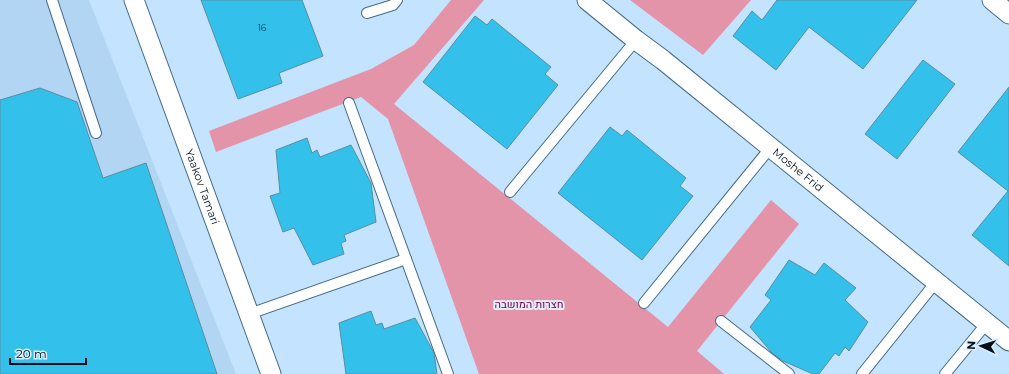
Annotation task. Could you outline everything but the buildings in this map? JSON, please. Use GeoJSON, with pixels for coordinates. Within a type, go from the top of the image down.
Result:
{"type":"FeatureCollection","features":[{"type":"Feature","properties":{"kind":"street","name":"Yaakov Tamari"},"geometry":{"type":"LineString","coordinates":[[134,0],[271,374]]}},
{"type":"Feature","properties":{"kind":"street","name":"Moshe Frid"},"geometry":{"type":"LineString","coordinates":[[588,0],[1009,341]]}},
{"type":"Feature","properties":{"kind":"street"},"geometry":{"type":"LineString","coordinates":[[992,0],[1009,14]]}},
{"type":"Feature","properties":{"kind":"lane"},"geometry":{"type":"LineString","coordinates":[[52,0],[96,133]]}},
{"type":"Feature","properties":{"kind":"lane"},"geometry":{"type":"LineString","coordinates":[[367,14],[393,5],[397,0]]}},
{"type":"Feature","properties":{"kind":"lane"},"geometry":{"type":"LineString","coordinates":[[510,192],[636,40]]}},
{"type":"Feature","properties":{"kind":"lane"},"geometry":{"type":"LineString","coordinates":[[348,103],[448,374]]}},
{"type":"Feature","properties":{"kind":"lane"},"geometry":{"type":"LineString","coordinates":[[644,303],[771,147]]}},
{"type":"Feature","properties":{"kind":"lane"},"geometry":{"type":"LineString","coordinates":[[249,314],[406,259]]}},
{"type":"Feature","properties":{"kind":"lane"},"geometry":{"type":"LineString","coordinates":[[862,374],[936,282]]}},
{"type":"Feature","properties":{"kind":"lane"},"geometry":{"type":"LineString","coordinates":[[721,321],[789,374]]}},
{"type":"Feature","properties":{"kind":"lane"},"geometry":{"type":"LineString","coordinates":[[945,374],[987,323]]}},
{"type":"Feature","properties":{"kind":"shaded area"},"geometry":{"type":"Polygon","coordinates":[[[0,0],[89,0],[236,374],[0,374],[0,0]]]}},
{"type":"Feature","properties":{"kind":"green space","name":"חצרות המושבה"},"geometry":{"type":"Polygon","coordinates":[[[451,0],[484,0],[394,104],[668,327],[771,200],[799,224],[697,351],[724,374],[479,374],[388,119],[361,97],[216,152],[209,131],[371,69],[414,45],[451,0]]]}},
{"type":"Feature","properties":{"kind":"green space"},"geometry":{"type":"Polygon","coordinates":[[[630,0],[751,0],[703,55],[630,0]]]}}]}
